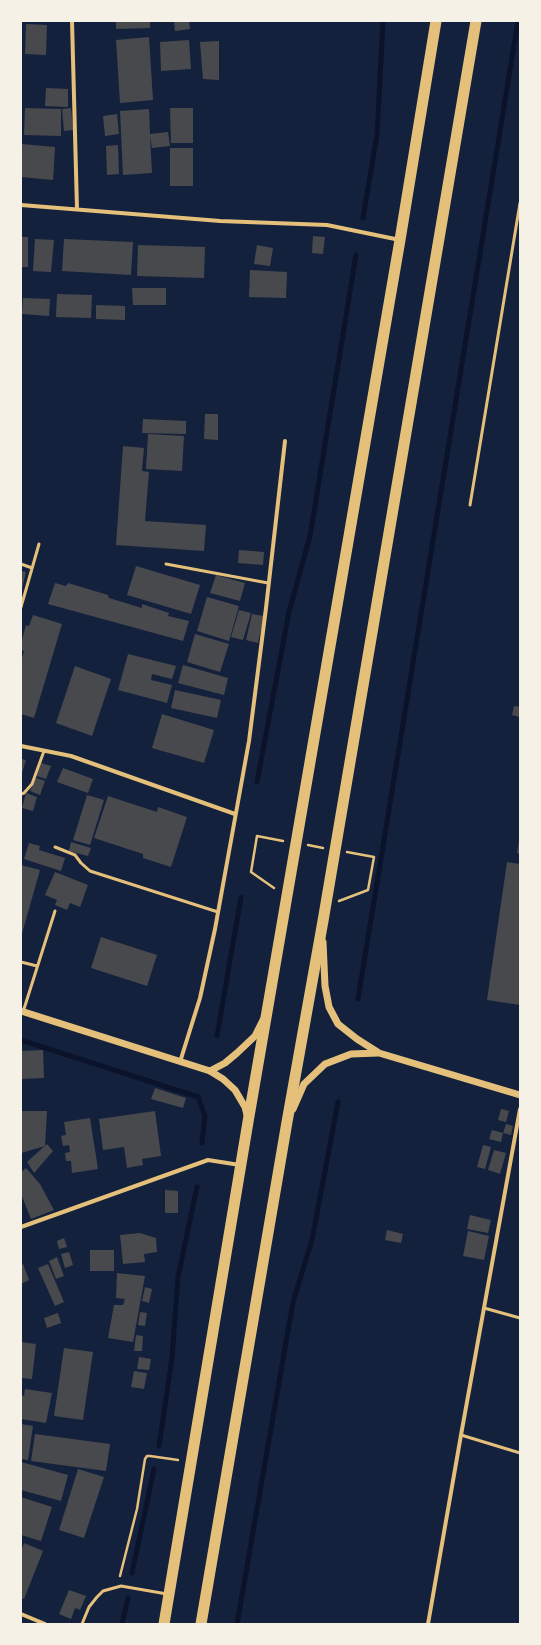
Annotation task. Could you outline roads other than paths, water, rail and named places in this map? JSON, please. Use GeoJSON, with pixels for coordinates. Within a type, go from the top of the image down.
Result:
{"type":"FeatureCollection","features":[{"type":"Feature","properties":{"kind":"highway"},"geometry":{"type":"LineString","coordinates":[[164,1624],[436,21]]}},
{"type":"Feature","properties":{"kind":"highway"},"geometry":{"type":"LineString","coordinates":[[201,1624],[287,1122],[326,906],[476,21]]}},
{"type":"Feature","properties":{"kind":"street"},"geometry":{"type":"LineString","coordinates":[[72,21],[77,209]]}},
{"type":"Feature","properties":{"kind":"street"},"geometry":{"type":"LineString","coordinates":[[21,205],[220,221],[327,225],[400,240]]}},
{"type":"Feature","properties":{"kind":"street"},"geometry":{"type":"LineString","coordinates":[[180,1062],[200,998],[218,912],[249,741],[285,441]]}},
{"type":"Feature","properties":{"kind":"street"},"geometry":{"type":"LineString","coordinates":[[21,746],[71,756],[235,814]]}},
{"type":"Feature","properties":{"kind":"street"},"geometry":{"type":"LineString","coordinates":[[323,921],[323,963],[329,1007],[338,1024],[357,1039],[379,1053],[520,1095]]}},
{"type":"Feature","properties":{"kind":"street"},"geometry":{"type":"LineString","coordinates":[[210,1071],[225,1063],[255,1036],[267,1010]]}},
{"type":"Feature","properties":{"kind":"street"},"geometry":{"type":"LineString","coordinates":[[22,1011],[210,1071],[223,1079],[235,1090],[245,1106],[248,1122]]}},
{"type":"Feature","properties":{"kind":"street"},"geometry":{"type":"LineString","coordinates":[[287,1122],[304,1084],[325,1064],[351,1054],[379,1053]]}},
{"type":"Feature","properties":{"kind":"street"},"geometry":{"type":"LineString","coordinates":[[428,1624],[520,1109]]}},
{"type":"Feature","properties":{"kind":"street"},"geometry":{"type":"LineString","coordinates":[[21,1227],[208,1160],[241,1165]]}},
{"type":"Feature","properties":{"kind":"street"},"geometry":{"type":"LineString","coordinates":[[21,1614],[45,1624]]}},
{"type":"Feature","properties":{"kind":"lane"},"geometry":{"type":"LineString","coordinates":[[470,505],[520,203]]}},
{"type":"Feature","properties":{"kind":"lane"},"geometry":{"type":"LineString","coordinates":[[21,607],[39,544]]}},
{"type":"Feature","properties":{"kind":"lane"},"geometry":{"type":"LineString","coordinates":[[21,564],[32,568]]}},
{"type":"Feature","properties":{"kind":"lane"},"geometry":{"type":"LineString","coordinates":[[166,564],[268,583]]}},
{"type":"Feature","properties":{"kind":"lane"},"geometry":{"type":"LineString","coordinates":[[21,794],[24,793],[32,784],[44,751]]}},
{"type":"Feature","properties":{"kind":"lane"},"geometry":{"type":"LineString","coordinates":[[55,848],[75,855],[90,871],[218,912]]}},
{"type":"Feature","properties":{"kind":"lane"},"geometry":{"type":"LineString","coordinates":[[22,1011],[55,911]]}},
{"type":"Feature","properties":{"kind":"lane"},"geometry":{"type":"LineString","coordinates":[[21,962],[37,966]]}},
{"type":"Feature","properties":{"kind":"lane"},"geometry":{"type":"LineString","coordinates":[[484,1308],[520,1318]]}},
{"type":"Feature","properties":{"kind":"lane"},"geometry":{"type":"LineString","coordinates":[[461,1435],[520,1453]]}},
{"type":"Feature","properties":{"kind":"lane"},"geometry":{"type":"LineString","coordinates":[[82,1624],[89,1607],[96,1596],[103,1591],[121,1586],[169,1595]]}},
{"type":"Feature","properties":{"kind":"waterway"},"geometry":{"type":"LineString","coordinates":[[363,218],[377,135],[383,21]]}},
{"type":"Feature","properties":{"kind":"waterway"},"geometry":{"type":"LineString","coordinates":[[358,999],[518,21]]}},
{"type":"Feature","properties":{"kind":"waterway"},"geometry":{"type":"LineString","coordinates":[[257,782],[289,612],[310,536],[356,255]]}},
{"type":"Feature","properties":{"kind":"waterway"},"geometry":{"type":"LineString","coordinates":[[217,1036],[241,897]]}},
{"type":"Feature","properties":{"kind":"waterway"},"geometry":{"type":"LineString","coordinates":[[21,1040],[198,1097],[205,1116],[202,1143]]}},
{"type":"Feature","properties":{"kind":"waterway"},"geometry":{"type":"LineString","coordinates":[[237,1624],[293,1302],[312,1240],[338,1102]]}},
{"type":"Feature","properties":{"kind":"waterway"},"geometry":{"type":"LineString","coordinates":[[159,1446],[172,1358],[178,1277],[197,1187]]}},
{"type":"Feature","properties":{"kind":"waterway"},"geometry":{"type":"LineString","coordinates":[[132,1573],[154,1469]]}},
{"type":"Feature","properties":{"kind":"waterway"},"geometry":{"type":"LineString","coordinates":[[122,1624],[128,1598]]}}]}
